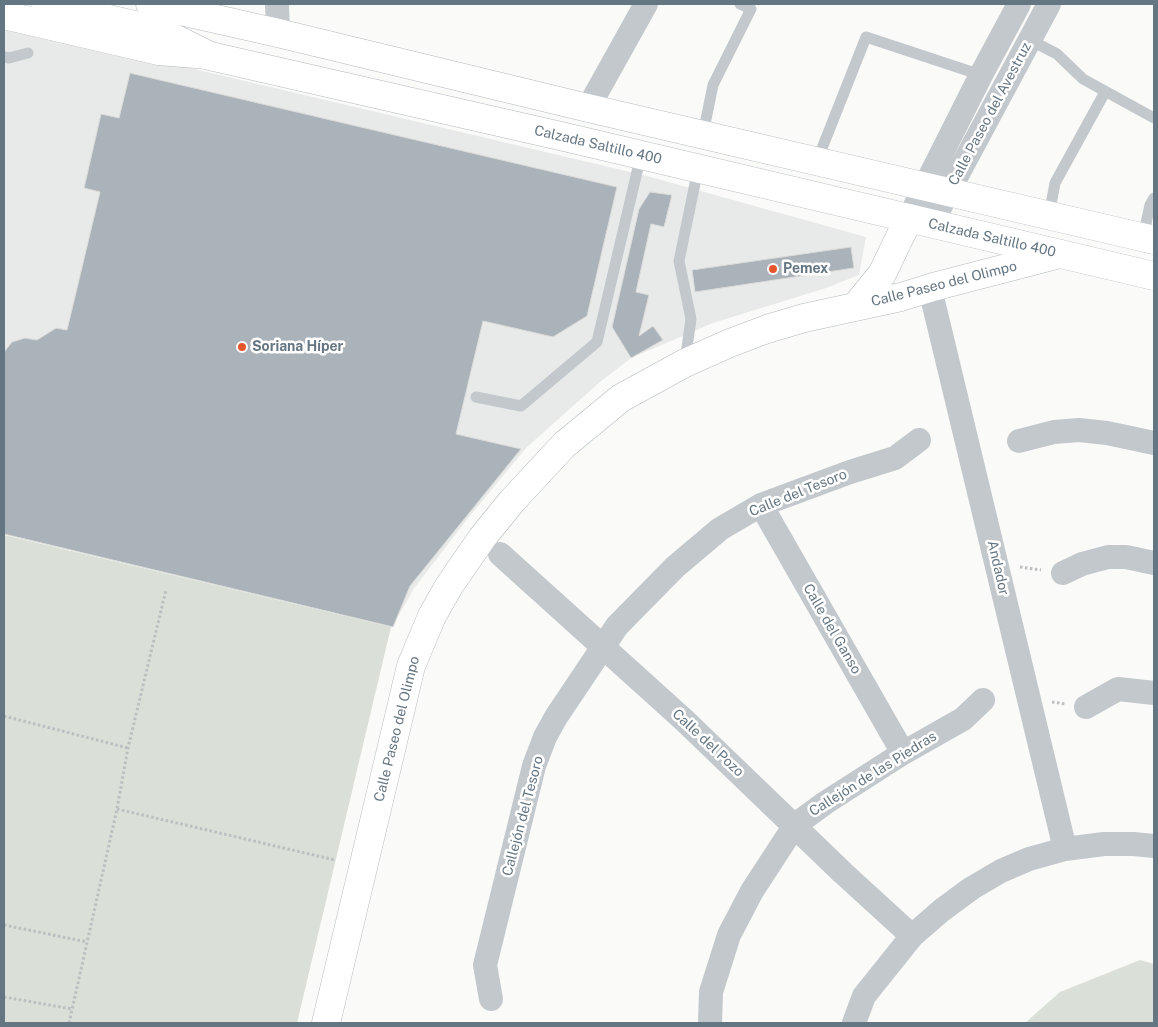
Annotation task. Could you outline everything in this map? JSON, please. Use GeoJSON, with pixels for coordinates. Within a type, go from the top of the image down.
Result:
{"type":"FeatureCollection","features":[{"type":"Feature","properties":{"kind":"main road","name":"Calzada Saltillo 400"},"geometry":{"type":"LineString","coordinates":[[45,4],[160,31],[210,56],[698,168],[1154,276]]}},
{"type":"Feature","properties":{"kind":"main road"},"geometry":{"type":"LineString","coordinates":[[150,4],[1148,239]]}},
{"type":"Feature","properties":{"kind":"main road"},"geometry":{"type":"LineString","coordinates":[[4,16],[159,51],[210,56]]}},
{"type":"Feature","properties":{"kind":"main road","name":"Calle Paseo del Olimpo"},"geometry":{"type":"LineString","coordinates":[[856,306],[882,274],[920,221]]}},
{"type":"Feature","properties":{"kind":"main road","name":"Calle Paseo del Olimpo"},"geometry":{"type":"LineString","coordinates":[[326,1023],[411,666],[432,616],[448,586],[482,538],[512,501],[564,445],[621,398],[685,363],[730,343],[804,318],[900,297],[1060,254]]}},
{"type":"Feature","properties":{"kind":"street"},"geometry":{"type":"LineString","coordinates":[[278,4],[278,33]]}},
{"type":"Feature","properties":{"kind":"street"},"geometry":{"type":"LineString","coordinates":[[588,108],[646,4]]}},
{"type":"Feature","properties":{"kind":"street","name":"Calle Paseo del Avestruz"},"geometry":{"type":"LineString","coordinates":[[937,190],[981,75],[1019,4]]}},
{"type":"Feature","properties":{"kind":"street","name":"Calle Paseo del Avestruz"},"geometry":{"type":"LineString","coordinates":[[920,221],[937,190],[1030,40],[1049,4]]}},
{"type":"Feature","properties":{"kind":"street","name":"Andador"},"geometry":{"type":"LineString","coordinates":[[933,287],[932,297],[1065,849]]}},
{"type":"Feature","properties":{"kind":"street"},"geometry":{"type":"LineString","coordinates":[[1019,442],[1054,432],[1079,430],[1154,443]]}},
{"type":"Feature","properties":{"kind":"street","name":"Calle del Tesoro"},"geometry":{"type":"LineString","coordinates":[[604,648],[617,626],[675,567],[720,529],[761,505],[850,472],[895,458],[919,440]]}},
{"type":"Feature","properties":{"kind":"street","name":"Calle del Ganso"},"geometry":{"type":"LineString","coordinates":[[761,505],[903,753]]}},
{"type":"Feature","properties":{"kind":"street","name":"Calle del Pozo"},"geometry":{"type":"LineString","coordinates":[[500,554],[690,726],[912,936]]}},
{"type":"Feature","properties":{"kind":"street"},"geometry":{"type":"LineString","coordinates":[[1063,574],[1082,564],[1108,557],[1126,557],[1154,563]]}},
{"type":"Feature","properties":{"kind":"street","name":"Callejón del Tesoro"},"geometry":{"type":"LineString","coordinates":[[491,999],[485,965],[534,766],[545,737],[556,717],[604,648]]}},
{"type":"Feature","properties":{"kind":"street"},"geometry":{"type":"LineString","coordinates":[[1086,706],[1118,689],[1154,693]]}},
{"type":"Feature","properties":{"kind":"street","name":"Callejón de las Piedras"},"geometry":{"type":"LineString","coordinates":[[710,1023],[711,992],[729,935],[752,891],[795,826],[825,803],[903,753],[963,719],[982,700]]}},
{"type":"Feature","properties":{"kind":"street"},"geometry":{"type":"LineString","coordinates":[[854,1023],[864,996],[912,936],[942,910],[972,888],[1002,871],[1029,859],[1065,849],[1104,844],[1154,846]]}},
{"type":"Feature","properties":{"kind":"lane"},"geometry":{"type":"LineString","coordinates":[[703,134],[713,85],[751,9],[740,4]]}},
{"type":"Feature","properties":{"kind":"lane"},"geometry":{"type":"LineString","coordinates":[[817,161],[866,37],[981,75]]}},
{"type":"Feature","properties":{"kind":"lane"},"geometry":{"type":"LineString","coordinates":[[1030,40],[1057,54],[1083,79],[1154,118]]}},
{"type":"Feature","properties":{"kind":"lane"},"geometry":{"type":"LineString","coordinates":[[4,57],[9,58],[28,53]]}},
{"type":"Feature","properties":{"kind":"lane"},"geometry":{"type":"LineString","coordinates":[[1049,215],[1055,183],[1105,92]]}},
{"type":"Feature","properties":{"kind":"lane"},"geometry":{"type":"LineString","coordinates":[[476,397],[521,406],[597,342],[641,155]]}},
{"type":"Feature","properties":{"kind":"lane"},"geometry":{"type":"LineString","coordinates":[[685,363],[691,319],[679,261],[698,168]]}},
{"type":"Feature","properties":{"kind":"lane"},"geometry":{"type":"LineString","coordinates":[[1148,239],[1150,205],[1154,198]]}},
{"type":"Feature","properties":{"kind":"path"},"geometry":{"type":"LineString","coordinates":[[998,569],[1012,566],[1063,574]]}},
{"type":"Feature","properties":{"kind":"path"},"geometry":{"type":"LineString","coordinates":[[69,1023],[117,808],[128,748],[166,590]]}},
{"type":"Feature","properties":{"kind":"path"},"geometry":{"type":"LineString","coordinates":[[1029,698],[1086,706]]}},
{"type":"Feature","properties":{"kind":"path"},"geometry":{"type":"LineString","coordinates":[[4,716],[128,748]]}},
{"type":"Feature","properties":{"kind":"path"},"geometry":{"type":"LineString","coordinates":[[117,808],[336,860]]}},
{"type":"Feature","properties":{"kind":"path"},"geometry":{"type":"LineString","coordinates":[[4,925],[87,942]]}},
{"type":"Feature","properties":{"kind":"path"},"geometry":{"type":"LineString","coordinates":[[4,997],[72,1009]]}},
{"type":"Feature","properties":{"kind":"shaded area","name":"Soriana Híper"},"geometry":{"type":"Polygon","coordinates":[[[4,24],[647,176],[866,237],[859,275],[826,288],[713,323],[631,358],[600,382],[527,447],[469,517],[415,587],[393,627],[4,527],[4,24]]]}},
{"type":"Feature","properties":{"kind":"shaded area"},"geometry":{"type":"Polygon","coordinates":[[[4,535],[391,627],[297,1023],[4,1023],[4,535]]]}},
{"type":"Feature","properties":{"kind":"shaded area"},"geometry":{"type":"Polygon","coordinates":[[[1140,960],[1154,964],[1154,1023],[1025,1023],[1060,992],[1140,960]]]}},
{"type":"Feature","properties":{"kind":"building","name":"Soriana Híper"},"geometry":{"type":"Polygon","coordinates":[[[130,73],[617,187],[587,316],[553,337],[483,321],[456,434],[521,449],[410,586],[393,627],[4,534],[4,352],[12,342],[25,338],[37,340],[56,328],[67,330],[100,192],[84,188],[101,114],[119,118],[130,73]]]}},
{"type":"Feature","properties":{"kind":"building"},"geometry":{"type":"Polygon","coordinates":[[[650,192],[672,195],[664,227],[651,224],[636,292],[649,295],[639,336],[653,326],[663,340],[631,358],[612,327],[639,209],[650,192]]]}},
{"type":"Feature","properties":{"kind":"building","name":"Pemex"},"geometry":{"type":"Polygon","coordinates":[[[851,247],[854,268],[695,292],[692,270],[851,247]]]}},
{"type":"Feature","properties":{"kind":"place","name":"Pemex"},"geometry":{"type":"Point","coordinates":[773,269]}},
{"type":"Feature","properties":{"kind":"place","name":"Soriana Híper"},"geometry":{"type":"Point","coordinates":[242,347]}}]}
